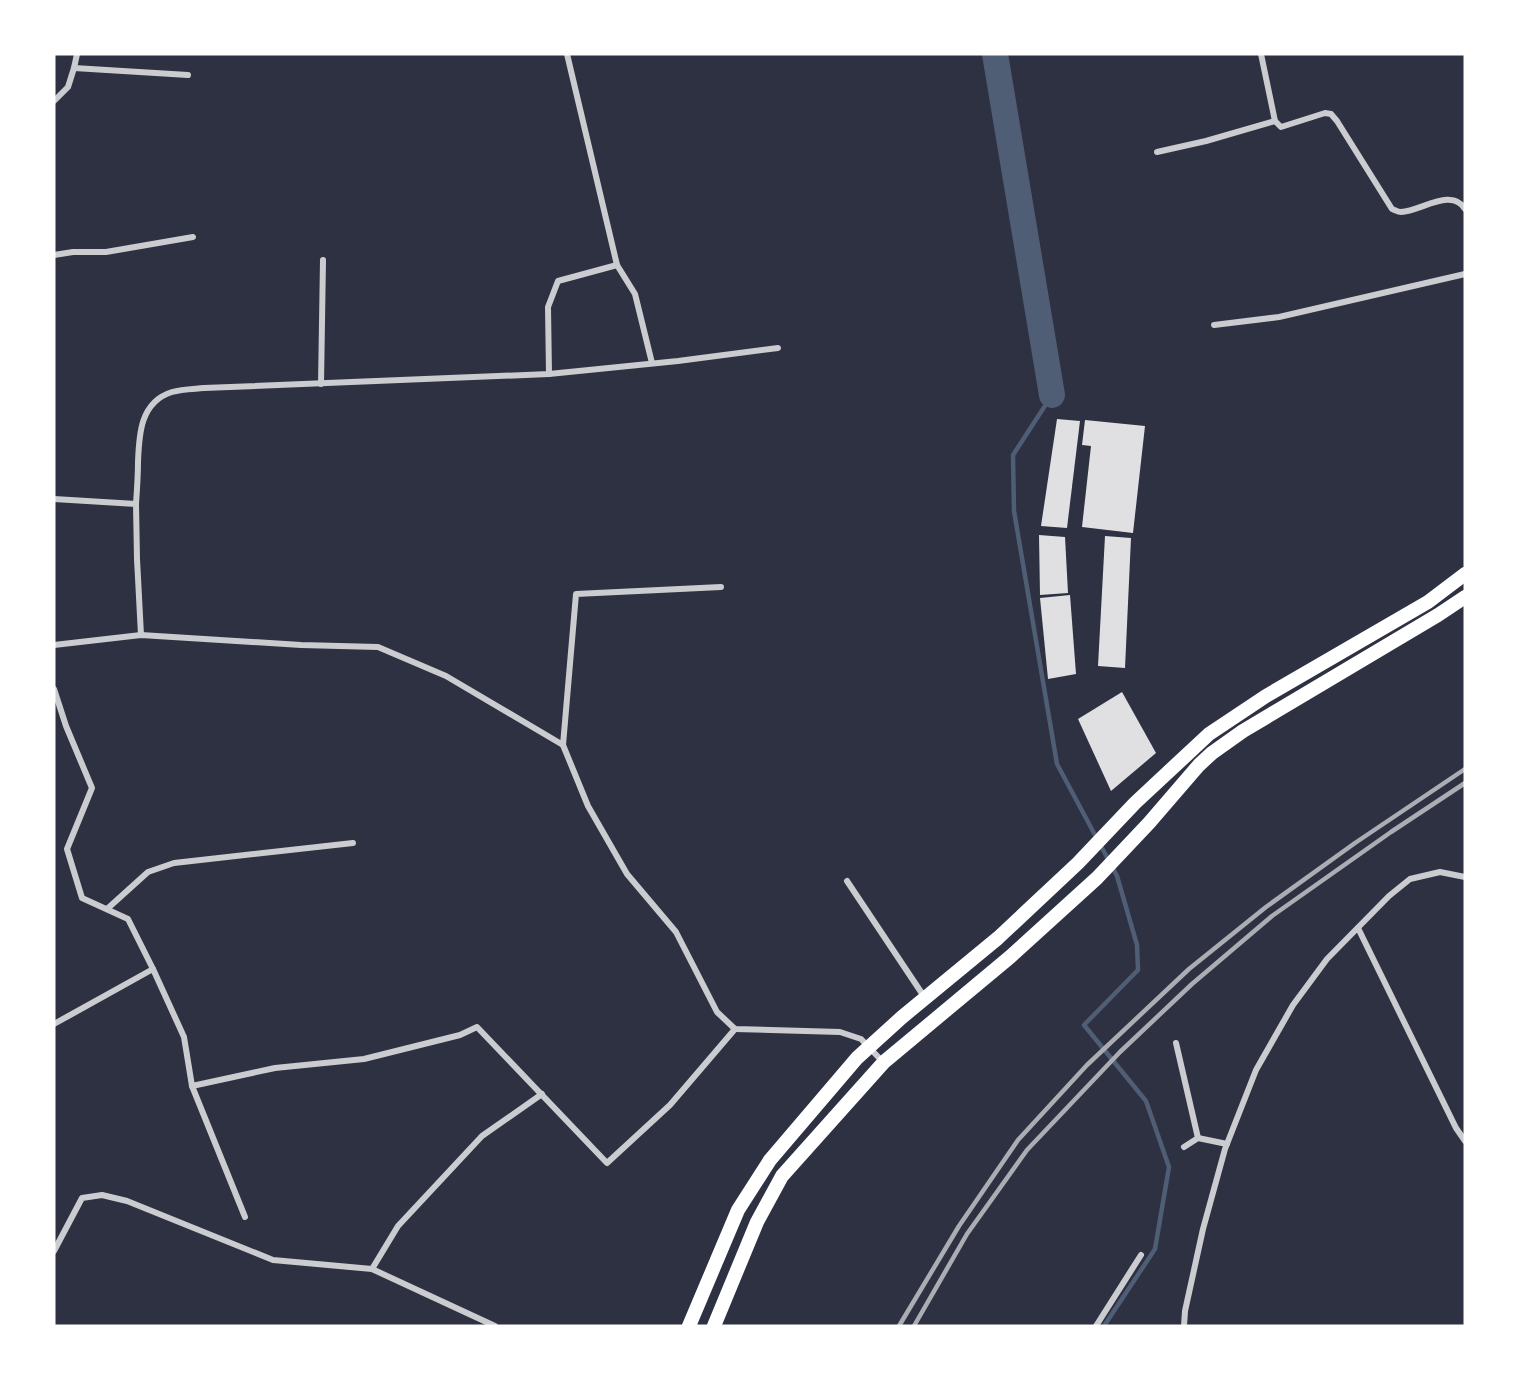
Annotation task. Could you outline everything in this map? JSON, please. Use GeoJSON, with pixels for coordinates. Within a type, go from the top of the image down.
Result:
{"type":"FeatureCollection","features":[{"type":"Feature","properties":{"kind":"main road"},"geometry":{"type":"LineString","coordinates":[[689,1326],[738,1210],[770,1160],[856,1058],[998,938],[1078,863],[1135,803],[1209,734],[1266,696],[1428,602],[1465,574]]}},
{"type":"Feature","properties":{"kind":"main road"},"geometry":{"type":"LineString","coordinates":[[714,1326],[758,1222],[782,1176],[884,1062],[1010,957],[1097,878],[1199,765],[1223,744],[1465,597]]}},
{"type":"Feature","properties":{"kind":"street"},"geometry":{"type":"LineString","coordinates":[[54,101],[68,87],[77,54]]}},
{"type":"Feature","properties":{"kind":"street"},"geometry":{"type":"LineString","coordinates":[[567,54],[617,265],[634,294],[652,363]]}},
{"type":"Feature","properties":{"kind":"street"},"geometry":{"type":"LineString","coordinates":[[1261,54],[1275,121],[1281,127],[1325,113],[1331,114],[1392,209],[1401,212],[1449,199],[1462,204],[1465,209]]}},
{"type":"Feature","properties":{"kind":"street"},"geometry":{"type":"LineString","coordinates":[[74,68],[188,75]]}},
{"type":"Feature","properties":{"kind":"street"},"geometry":{"type":"LineString","coordinates":[[1157,152],[1206,141],[1275,121]]}},
{"type":"Feature","properties":{"kind":"street"},"geometry":{"type":"LineString","coordinates":[[54,255],[73,252],[106,252],[193,237]]}},
{"type":"Feature","properties":{"kind":"street"},"geometry":{"type":"LineString","coordinates":[[321,384],[323,260]]}},
{"type":"Feature","properties":{"kind":"street"},"geometry":{"type":"LineString","coordinates":[[549,374],[548,307],[558,281],[617,265]]}},
{"type":"Feature","properties":{"kind":"street"},"geometry":{"type":"LineString","coordinates":[[1214,325],[1279,317],[1465,274]]}},
{"type":"Feature","properties":{"kind":"street"},"geometry":{"type":"LineString","coordinates":[[141,635],[136,559],[139,437],[148,410],[157,400],[172,392],[204,388],[549,374],[778,348]]}},
{"type":"Feature","properties":{"kind":"street"},"geometry":{"type":"LineString","coordinates":[[54,500],[136,504]]}},
{"type":"Feature","properties":{"kind":"street"},"geometry":{"type":"LineString","coordinates":[[721,587],[576,594],[562,745],[588,806],[627,874],[676,932],[717,1012],[735,1029],[840,1032],[861,1039],[884,1062]]}},
{"type":"Feature","properties":{"kind":"street"},"geometry":{"type":"LineString","coordinates":[[54,645],[141,635],[301,645],[378,647],[446,676],[562,745]]}},
{"type":"Feature","properties":{"kind":"street"},"geometry":{"type":"LineString","coordinates":[[54,689],[66,726],[92,788],[67,849],[82,898],[128,919],[184,1037],[192,1086],[245,1217]]}},
{"type":"Feature","properties":{"kind":"street"},"geometry":{"type":"LineString","coordinates":[[107,909],[148,872],[174,863],[353,843]]}},
{"type":"Feature","properties":{"kind":"street"},"geometry":{"type":"LineString","coordinates":[[1184,1326],[1185,1311],[1203,1229],[1227,1144],[1256,1070],[1293,1005],[1328,959],[1389,896],[1410,879],[1440,872],[1465,877]]}},
{"type":"Feature","properties":{"kind":"street"},"geometry":{"type":"LineString","coordinates":[[848,881],[925,999]]}},
{"type":"Feature","properties":{"kind":"street"},"geometry":{"type":"LineString","coordinates":[[1358,928],[1456,1128],[1465,1141]]}},
{"type":"Feature","properties":{"kind":"street"},"geometry":{"type":"LineString","coordinates":[[54,1024],[153,969]]}},
{"type":"Feature","properties":{"kind":"street"},"geometry":{"type":"LineString","coordinates":[[192,1086],[275,1068],[364,1059],[460,1035],[477,1027],[607,1163],[670,1105],[735,1029]]}},
{"type":"Feature","properties":{"kind":"street"},"geometry":{"type":"LineString","coordinates":[[1176,1043],[1198,1138]]}},
{"type":"Feature","properties":{"kind":"street"},"geometry":{"type":"LineString","coordinates":[[372,1269],[398,1226],[482,1136],[542,1094]]}},
{"type":"Feature","properties":{"kind":"street"},"geometry":{"type":"LineString","coordinates":[[1184,1147],[1198,1138],[1227,1144]]}},
{"type":"Feature","properties":{"kind":"street"},"geometry":{"type":"LineString","coordinates":[[54,1251],[82,1198],[102,1195],[127,1201],[273,1260],[372,1269],[495,1326]]}},
{"type":"Feature","properties":{"kind":"street"},"geometry":{"type":"LineString","coordinates":[[1096,1326],[1141,1255]]}},
{"type":"Feature","properties":{"kind":"building"},"geometry":{"type":"Polygon","coordinates":[[[1057,419],[1080,421],[1067,528],[1041,526],[1057,419]]]}},
{"type":"Feature","properties":{"kind":"building"},"geometry":{"type":"Polygon","coordinates":[[[1085,420],[1145,426],[1133,533],[1082,527],[1091,446],[1082,445],[1085,420]]]}},
{"type":"Feature","properties":{"kind":"building"},"geometry":{"type":"Polygon","coordinates":[[[1039,535],[1065,537],[1068,593],[1040,595],[1039,535]]]}},
{"type":"Feature","properties":{"kind":"building"},"geometry":{"type":"Polygon","coordinates":[[[1105,536],[1131,538],[1125,668],[1098,666],[1105,536]]]}},
{"type":"Feature","properties":{"kind":"building"},"geometry":{"type":"Polygon","coordinates":[[[1070,595],[1076,674],[1048,679],[1040,598],[1070,595]]]}},
{"type":"Feature","properties":{"kind":"building"},"geometry":{"type":"Polygon","coordinates":[[[1122,692],[1156,753],[1111,791],[1078,719],[1122,692]]]}},
{"type":"Feature","properties":{"kind":"waterway"},"geometry":{"type":"LineString","coordinates":[[995,54],[1052,395]]}},
{"type":"Feature","properties":{"kind":"waterway"},"geometry":{"type":"LineString","coordinates":[[1052,395],[1013,455],[1014,511],[1057,764],[1117,876],[1137,945],[1138,970],[1084,1025],[1146,1101],[1169,1167],[1155,1249],[1104,1326]]}},
{"type":"Feature","properties":{"kind":"railway"},"geometry":{"type":"LineString","coordinates":[[899,1326],[959,1226],[1018,1140],[1087,1065],[1189,969],[1266,907],[1355,843],[1465,769]]}},
{"type":"Feature","properties":{"kind":"railway"},"geometry":{"type":"LineString","coordinates":[[914,1326],[967,1234],[1027,1150],[1120,1052],[1192,984],[1272,916],[1465,783]]}}]}
